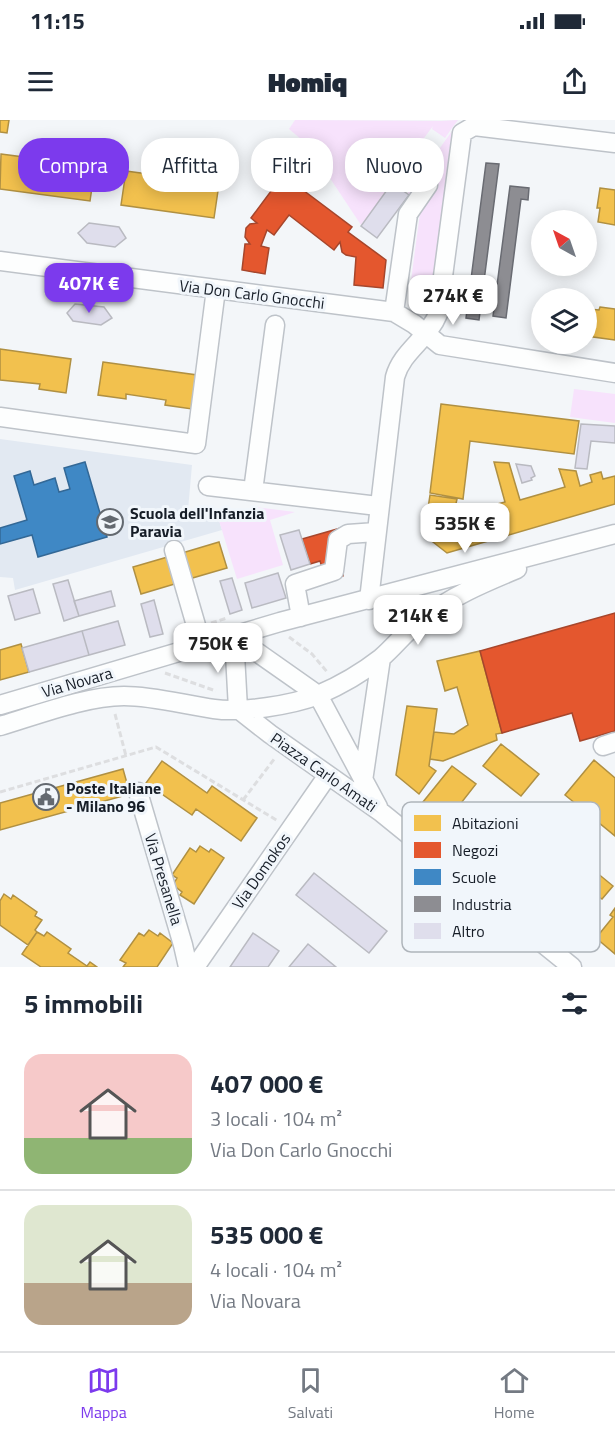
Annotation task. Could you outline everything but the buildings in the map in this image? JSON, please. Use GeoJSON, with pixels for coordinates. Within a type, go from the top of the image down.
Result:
{"type":"FeatureCollection","features":[{"type":"Feature","properties":{"kind":"street"},"geometry":{"type":"LineString","coordinates":[[369,600],[378,506],[397,368],[401,360],[435,321],[438,314],[462,133],[474,126],[615,143]]}},
{"type":"Feature","properties":{"kind":"street"},"geometry":{"type":"LineString","coordinates":[[394,312],[408,214],[423,192]]}},
{"type":"Feature","properties":{"kind":"street","name":"Via Don Carlo Gnocchi"},"geometry":{"type":"LineString","coordinates":[[0,261],[394,312],[414,324],[440,345],[615,373]]}},
{"type":"Feature","properties":{"kind":"street"},"geometry":{"type":"LineString","coordinates":[[0,417],[196,444],[216,289]]}},
{"type":"Feature","properties":{"kind":"street"},"geometry":{"type":"LineString","coordinates":[[253,491],[275,325]]}},
{"type":"Feature","properties":{"kind":"street"},"geometry":{"type":"LineString","coordinates":[[208,486],[378,506]]}},
{"type":"Feature","properties":{"kind":"street"},"geometry":{"type":"LineString","coordinates":[[301,617],[295,584],[334,571],[338,540],[348,534],[376,532]]}},
{"type":"Feature","properties":{"kind":"street"},"geometry":{"type":"LineString","coordinates":[[157,665],[202,646],[234,636],[615,534]]}},
{"type":"Feature","properties":{"kind":"street"},"geometry":{"type":"LineString","coordinates":[[381,658],[419,621],[463,592],[571,547]]}},
{"type":"Feature","properties":{"kind":"street"},"geometry":{"type":"LineString","coordinates":[[174,550],[202,646]]}},
{"type":"Feature","properties":{"kind":"street"},"geometry":{"type":"LineString","coordinates":[[234,636],[238,709]]}},
{"type":"Feature","properties":{"kind":"street","name":"Piazza Carlo Amati"},"geometry":{"type":"LineString","coordinates":[[234,636],[318,695],[382,813]]}},
{"type":"Feature","properties":{"kind":"street","name":"Piazza Carlo Amati"},"geometry":{"type":"LineString","coordinates":[[88,701],[135,696],[218,710],[291,702],[318,695],[381,658]]}},
{"type":"Feature","properties":{"kind":"street","name":"Piazza Carlo Amati"},"geometry":{"type":"LineString","coordinates":[[363,781],[381,658]]}},
{"type":"Feature","properties":{"kind":"street","name":"Via Novara"},"geometry":{"type":"LineString","coordinates":[[0,705],[157,665]]}},
{"type":"Feature","properties":{"kind":"street","name":"Via Novara"},"geometry":{"type":"LineString","coordinates":[[0,726],[88,701]]}},
{"type":"Feature","properties":{"kind":"street","name":"Piazza Carlo Amati"},"geometry":{"type":"LineString","coordinates":[[238,709],[382,813]]}},
{"type":"Feature","properties":{"kind":"street","name":"Via Domokos"},"geometry":{"type":"LineString","coordinates":[[195,967],[328,776]]}},
{"type":"Feature","properties":{"kind":"street","name":"Via Presanella"},"geometry":{"type":"LineString","coordinates":[[138,792],[188,967]]}},
{"type":"Feature","properties":{"kind":"street"},"geometry":{"type":"LineString","coordinates":[[382,813],[402,829]]}},
{"type":"Feature","properties":{"kind":"street"},"geometry":{"type":"LineString","coordinates":[[553,952],[572,967]]}},
{"type":"Feature","properties":{"kind":"path"},"geometry":{"type":"LineString","coordinates":[[283,632],[312,654],[328,673]]}},
{"type":"Feature","properties":{"kind":"path"},"geometry":{"type":"LineString","coordinates":[[157,665],[220,693]]}},
{"type":"Feature","properties":{"kind":"path"},"geometry":{"type":"LineString","coordinates":[[115,714],[126,756]]}},
{"type":"Feature","properties":{"kind":"path"},"geometry":{"type":"LineString","coordinates":[[243,800],[275,758]]}},
{"type":"Feature","properties":{"kind":"shaded area"},"geometry":{"type":"Polygon","coordinates":[[[295,120],[458,120],[445,138],[432,129],[433,126],[424,138],[345,138],[345,192],[385,192],[361,225],[333,183],[333,138],[300,138],[289,129],[295,120]]]}},
{"type":"Feature","properties":{"kind":"shaded area"},"geometry":{"type":"Polygon","coordinates":[[[452,131],[431,299],[428,302],[413,301],[409,296],[420,213],[397,211],[408,192],[444,192],[444,142],[452,131]]]}},
{"type":"Feature","properties":{"kind":"shaded area"},"geometry":{"type":"Polygon","coordinates":[[[574,389],[615,394],[615,423],[570,417],[574,389]]]}},
{"type":"Feature","properties":{"kind":"shaded area","name":"Scuola dell'Infanzia Paravia"},"geometry":{"type":"Polygon","coordinates":[[[0,439],[192,465],[188,510],[217,514],[222,530],[15,590],[13,578],[0,577],[0,439]]]}},
{"type":"Feature","properties":{"kind":"shaded area"},"geometry":{"type":"Polygon","coordinates":[[[255,507],[295,512],[270,520],[283,565],[237,579],[217,514],[255,507]]]}},
{"type":"Feature","properties":{"kind":"place","name":"Scuola dell'Infanzia Paravia"},"geometry":{"type":"Point","coordinates":[110,522]}},
{"type":"Feature","properties":{"kind":"place","name":"Poste Italiane - Milano 96"},"geometry":{"type":"Point","coordinates":[46,797]}}]}
